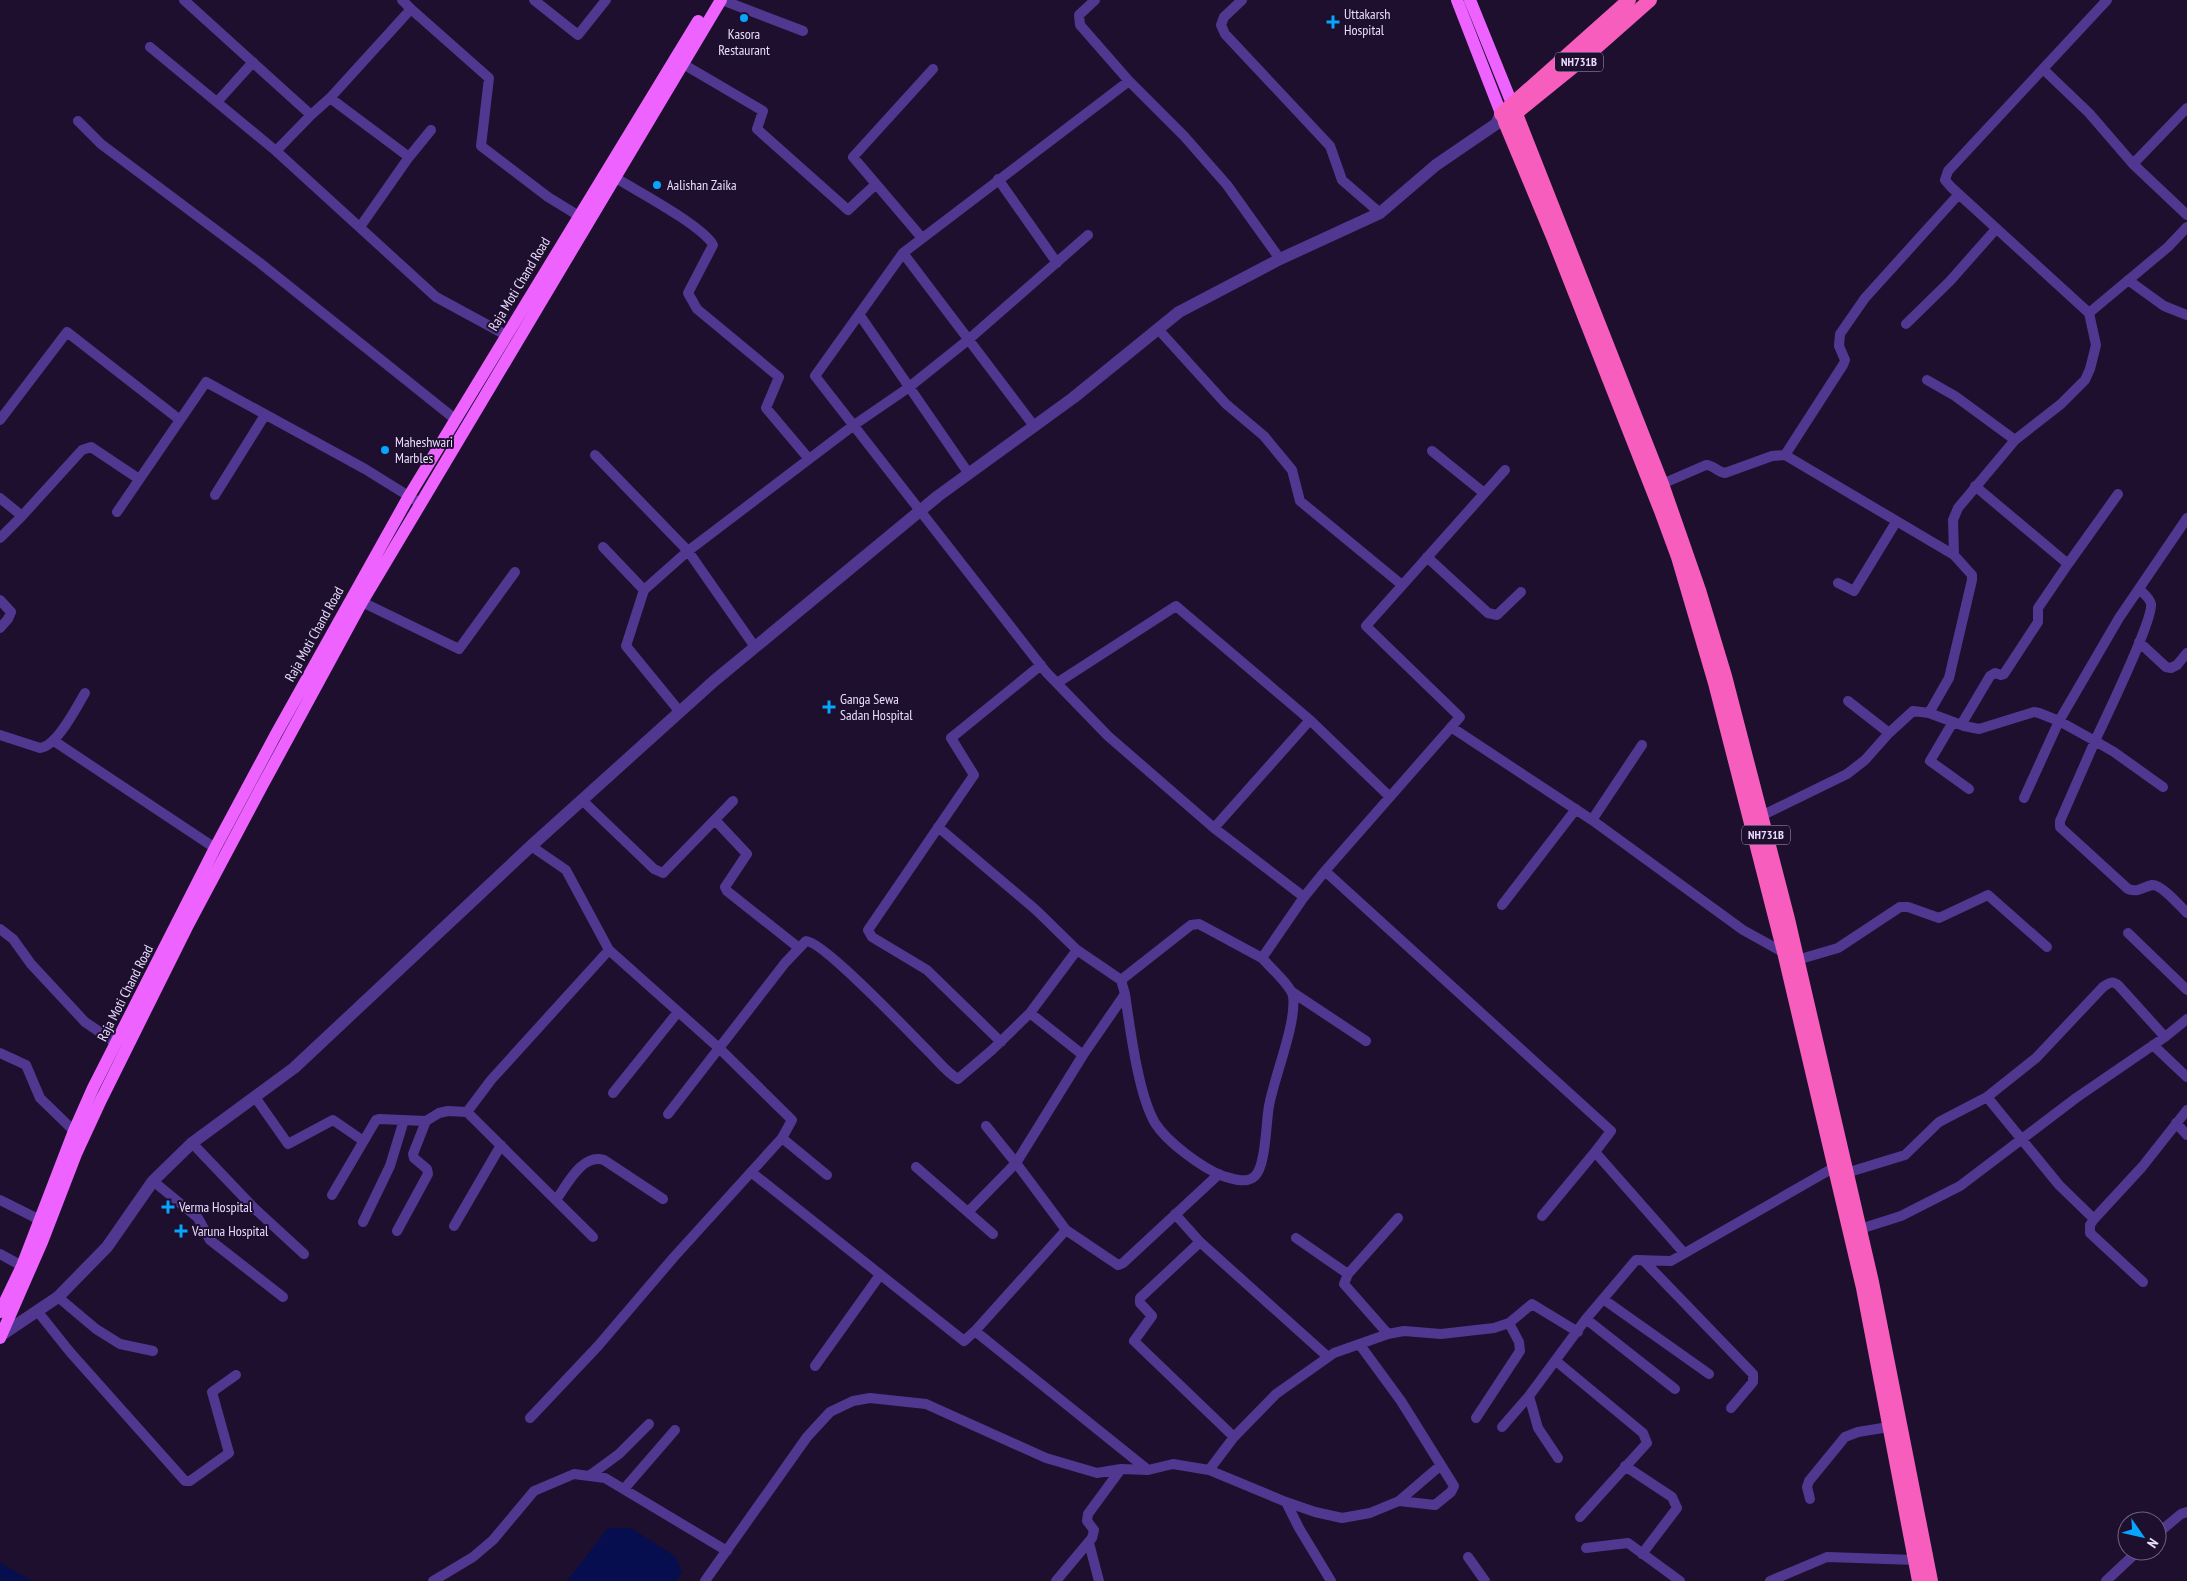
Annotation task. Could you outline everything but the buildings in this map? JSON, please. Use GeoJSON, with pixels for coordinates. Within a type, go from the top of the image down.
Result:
{"type":"FeatureCollection","features":[{"type":"Feature","properties":{"kind":"highway"},"geometry":{"type":"LineString","coordinates":[[1514,109],[1629,0]]}},
{"type":"Feature","properties":{"kind":"highway","name":"NH731B"},"geometry":{"type":"LineString","coordinates":[[1650,0],[1590,53],[1501,120],[1553,237],[1678,557],[1715,683],[1784,952],[1860,1229],[1921,1558],[1931,1581]]}},
{"type":"Feature","properties":{"kind":"highway","name":"NH731B"},"geometry":{"type":"LineString","coordinates":[[1514,109],[1662,484],[1702,598],[1725,676],[1797,960],[1818,1074]]}},
{"type":"Feature","properties":{"kind":"highway","name":"NH731B"},"geometry":{"type":"LineString","coordinates":[[1842,1167],[1863,1288],[1896,1426]]}},
{"type":"Feature","properties":{"kind":"highway","name":"NH731B"},"geometry":{"type":"LineString","coordinates":[[1919,1581],[1921,1558]]}},
{"type":"Feature","properties":{"kind":"main road","name":"Raja Moti Chand Road"},"geometry":{"type":"LineString","coordinates":[[0,1312],[22,1266],[74,1131],[116,1042],[215,848],[354,591],[409,496],[710,0]]}},
{"type":"Feature","properties":{"kind":"main road"},"geometry":{"type":"LineString","coordinates":[[0,1337],[42,1242],[76,1154],[101,1100],[187,927],[362,602],[721,0]]}},
{"type":"Feature","properties":{"kind":"main road"},"geometry":{"type":"LineString","coordinates":[[1457,0],[1501,120]]}},
{"type":"Feature","properties":{"kind":"main road"},"geometry":{"type":"LineString","coordinates":[[1470,0],[1514,109]]}},
{"type":"Feature","properties":{"kind":"street"},"geometry":{"type":"LineString","coordinates":[[184,0],[311,115]]}},
{"type":"Feature","properties":{"kind":"street"},"geometry":{"type":"LineString","coordinates":[[402,0],[488,78],[481,146],[548,197],[579,216]]}},
{"type":"Feature","properties":{"kind":"street"},"geometry":{"type":"LineString","coordinates":[[534,0],[578,36],[606,0]]}},
{"type":"Feature","properties":{"kind":"street"},"geometry":{"type":"LineString","coordinates":[[721,0],[803,31]]}},
{"type":"Feature","properties":{"kind":"street"},"geometry":{"type":"LineString","coordinates":[[1095,0],[1079,15],[1080,25],[1129,81],[1184,136],[1227,185],[1280,259]]}},
{"type":"Feature","properties":{"kind":"street"},"geometry":{"type":"LineString","coordinates":[[1242,0],[1224,17],[1221,25],[1225,34],[1330,146],[1342,180],[1380,213]]}},
{"type":"Feature","properties":{"kind":"street"},"geometry":{"type":"LineString","coordinates":[[1954,555],[1952,520],[1958,508],[2015,440],[2068,398],[2081,385],[2089,373],[2096,345],[2089,313],[1945,180],[1948,171],[2107,0]]}},
{"type":"Feature","properties":{"kind":"street"},"geometry":{"type":"LineString","coordinates":[[276,151],[330,98],[411,9]]}},
{"type":"Feature","properties":{"kind":"street"},"geometry":{"type":"LineString","coordinates":[[150,47],[276,151],[436,296],[506,335]]}},
{"type":"Feature","properties":{"kind":"street"},"geometry":{"type":"LineString","coordinates":[[217,102],[253,62]]}},
{"type":"Feature","properties":{"kind":"street"},"geometry":{"type":"LineString","coordinates":[[683,64],[762,111],[757,129],[848,210],[876,184]]}},
{"type":"Feature","properties":{"kind":"street"},"geometry":{"type":"LineString","coordinates":[[922,238],[853,157],[933,69]]}},
{"type":"Feature","properties":{"kind":"street"},"geometry":{"type":"LineString","coordinates":[[2043,69],[2089,113],[2133,164],[2187,215]]}},
{"type":"Feature","properties":{"kind":"street"},"geometry":{"type":"LineString","coordinates":[[1129,81],[902,253],[815,376],[1057,683],[1108,736],[1214,828],[1304,897]]}},
{"type":"Feature","properties":{"kind":"street"},"geometry":{"type":"LineString","coordinates":[[330,98],[409,157]]}},
{"type":"Feature","properties":{"kind":"street"},"geometry":{"type":"LineString","coordinates":[[2133,164],[2187,108]]}},
{"type":"Feature","properties":{"kind":"street"},"geometry":{"type":"LineString","coordinates":[[0,1337],[58,1297],[107,1247],[153,1181],[192,1143],[294,1068],[531,846],[680,712],[921,510],[1073,398],[1179,312],[1280,259],[1380,213],[1436,165],[1501,120]]}},
{"type":"Feature","properties":{"kind":"street"},"geometry":{"type":"LineString","coordinates":[[78,121],[100,144],[267,268],[456,418]]}},
{"type":"Feature","properties":{"kind":"street"},"geometry":{"type":"LineString","coordinates":[[360,227],[409,157],[431,130]]}},
{"type":"Feature","properties":{"kind":"street"},"geometry":{"type":"LineString","coordinates":[[616,178],[684,220],[710,240],[713,245],[688,293],[697,309],[779,377],[766,408],[809,459]]}},
{"type":"Feature","properties":{"kind":"street"},"geometry":{"type":"LineString","coordinates":[[998,179],[1057,263]]}},
{"type":"Feature","properties":{"kind":"street"},"geometry":{"type":"LineString","coordinates":[[1785,455],[1845,360],[1839,346],[1840,334],[1865,298],[1958,194]]}},
{"type":"Feature","properties":{"kind":"street"},"geometry":{"type":"LineString","coordinates":[[2089,313],[2168,247],[2187,227]]}},
{"type":"Feature","properties":{"kind":"street"},"geometry":{"type":"LineString","coordinates":[[1906,324],[1950,281],[1996,229]]}},
{"type":"Feature","properties":{"kind":"street"},"geometry":{"type":"LineString","coordinates":[[680,712],[626,646],[644,590],[688,551],[854,425],[908,388],[968,340],[1088,235]]}},
{"type":"Feature","properties":{"kind":"street"},"geometry":{"type":"LineString","coordinates":[[902,253],[1034,426]]}},
{"type":"Feature","properties":{"kind":"street"},"geometry":{"type":"LineString","coordinates":[[2128,280],[2164,306],[2187,315]]}},
{"type":"Feature","properties":{"kind":"street"},"geometry":{"type":"LineString","coordinates":[[859,314],[908,388],[969,474]]}},
{"type":"Feature","properties":{"kind":"street"},"geometry":{"type":"LineString","coordinates":[[1158,329],[1226,404],[1264,436],[1292,470],[1300,502],[1402,585]]}},
{"type":"Feature","properties":{"kind":"street"},"geometry":{"type":"LineString","coordinates":[[0,420],[67,332],[180,420]]}},
{"type":"Feature","properties":{"kind":"street"},"geometry":{"type":"LineString","coordinates":[[1927,380],[1955,396],[2015,440]]}},
{"type":"Feature","properties":{"kind":"street"},"geometry":{"type":"LineString","coordinates":[[117,512],[206,382],[420,503]]}},
{"type":"Feature","properties":{"kind":"street"},"geometry":{"type":"LineString","coordinates":[[215,495],[265,414]]}},
{"type":"Feature","properties":{"kind":"street"},"geometry":{"type":"LineString","coordinates":[[0,538],[82,450],[87,447],[90,447],[139,479]]}},
{"type":"Feature","properties":{"kind":"street"},"geometry":{"type":"LineString","coordinates":[[1432,451],[1484,493]]}},
{"type":"Feature","properties":{"kind":"street"},"geometry":{"type":"LineString","coordinates":[[1662,484],[1706,465],[1710,465],[1718,471],[1725,473],[1772,456],[1785,455],[1954,555],[1972,575],[1972,580],[1949,678],[1929,713]]}},
{"type":"Feature","properties":{"kind":"street"},"geometry":{"type":"LineString","coordinates":[[595,456],[688,551],[755,648]]}},
{"type":"Feature","properties":{"kind":"street"},"geometry":{"type":"LineString","coordinates":[[1262,958],[1304,897],[1325,871],[1460,717],[1366,626],[1506,470]]}},
{"type":"Feature","properties":{"kind":"street"},"geometry":{"type":"LineString","coordinates":[[1975,486],[2068,564]]}},
{"type":"Feature","properties":{"kind":"street"},"geometry":{"type":"LineString","coordinates":[[1968,789],[1930,761],[1990,676],[1995,673],[2003,675],[2038,622],[2038,608],[2118,494]]}},
{"type":"Feature","properties":{"kind":"street"},"geometry":{"type":"LineString","coordinates":[[0,498],[22,516]]}},
{"type":"Feature","properties":{"kind":"street"},"geometry":{"type":"LineString","coordinates":[[2024,798],[2059,721],[2119,618],[2187,518]]}},
{"type":"Feature","properties":{"kind":"street"},"geometry":{"type":"LineString","coordinates":[[1838,583],[1854,591],[1896,522]]}},
{"type":"Feature","properties":{"kind":"street"},"geometry":{"type":"LineString","coordinates":[[603,547],[644,590]]}},
{"type":"Feature","properties":{"kind":"street"},"geometry":{"type":"LineString","coordinates":[[1427,557],[1488,613],[1496,615],[1521,592]]}},
{"type":"Feature","properties":{"kind":"street"},"geometry":{"type":"LineString","coordinates":[[362,602],[459,649],[464,646],[515,572]]}},
{"type":"Feature","properties":{"kind":"street"},"geometry":{"type":"LineString","coordinates":[[2139,589],[2148,597],[2151,604],[2139,642],[2060,820],[2060,827],[2128,889],[2134,892],[2152,885],[2159,887],[2187,913]]}},
{"type":"Feature","properties":{"kind":"street"},"geometry":{"type":"LineString","coordinates":[[0,600],[11,612],[0,628]]}},
{"type":"Feature","properties":{"kind":"street"},"geometry":{"type":"LineString","coordinates":[[1057,683],[1176,606],[1310,720],[1390,797]]}},
{"type":"Feature","properties":{"kind":"street"},"geometry":{"type":"LineString","coordinates":[[2139,642],[2166,666],[2171,668],[2177,665],[2187,653]]}},
{"type":"Feature","properties":{"kind":"street"},"geometry":{"type":"LineString","coordinates":[[1001,1042],[927,970],[868,933],[871,925],[974,775],[951,738],[1041,665]]}},
{"type":"Feature","properties":{"kind":"street"},"geometry":{"type":"LineString","coordinates":[[0,735],[40,748],[46,747],[54,741],[85,694]]}},
{"type":"Feature","properties":{"kind":"street"},"geometry":{"type":"LineString","coordinates":[[1848,701],[1889,733]]}},
{"type":"Feature","properties":{"kind":"street"},"geometry":{"type":"LineString","coordinates":[[1761,816],[1847,774],[1864,760],[1913,711],[1929,713],[1957,724],[1979,729],[2034,712],[2040,713],[2059,721],[2114,752],[2162,787]]}},
{"type":"Feature","properties":{"kind":"street"},"geometry":{"type":"LineString","coordinates":[[1214,828],[1310,720]]}},
{"type":"Feature","properties":{"kind":"street"},"geometry":{"type":"LineString","coordinates":[[1451,727],[1592,820],[1743,930],[1797,960],[1838,948],[1900,907],[1908,907],[1938,918],[1988,895],[2047,947]]}},
{"type":"Feature","properties":{"kind":"street"},"geometry":{"type":"LineString","coordinates":[[54,741],[215,848]]}},
{"type":"Feature","properties":{"kind":"street"},"geometry":{"type":"LineString","coordinates":[[1592,820],[1642,745]]}},
{"type":"Feature","properties":{"kind":"street"},"geometry":{"type":"LineString","coordinates":[[582,800],[654,869],[663,873],[733,800]]}},
{"type":"Feature","properties":{"kind":"street"},"geometry":{"type":"LineString","coordinates":[[1502,906],[1576,809]]}},
{"type":"Feature","properties":{"kind":"street"},"geometry":{"type":"LineString","coordinates":[[715,820],[746,854],[725,887],[798,948]]}},
{"type":"Feature","properties":{"kind":"street"},"geometry":{"type":"LineString","coordinates":[[938,827],[1036,910],[1078,950],[1121,980],[1144,1092],[1155,1123],[1177,1147],[1219,1174],[1232,1179],[1247,1181],[1259,1171],[1269,1104],[1293,1010],[1292,992]]}},
{"type":"Feature","properties":{"kind":"street"},"geometry":{"type":"LineString","coordinates":[[530,1418],[598,1346],[674,1257],[782,1138],[792,1120],[720,1049],[609,950],[566,870],[531,846]]}},
{"type":"Feature","properties":{"kind":"street"},"geometry":{"type":"LineString","coordinates":[[1325,871],[1611,1131],[1542,1216]]}},
{"type":"Feature","properties":{"kind":"street"},"geometry":{"type":"LineString","coordinates":[[1121,980],[1191,925],[1199,924],[1262,958],[1292,992],[1366,1041]]}},
{"type":"Feature","properties":{"kind":"street"},"geometry":{"type":"LineString","coordinates":[[0,929],[13,939],[31,964],[85,1022],[116,1042]]}},
{"type":"Feature","properties":{"kind":"street"},"geometry":{"type":"LineString","coordinates":[[2128,933],[2187,990]]}},
{"type":"Feature","properties":{"kind":"street"},"geometry":{"type":"LineString","coordinates":[[668,1114],[798,948],[808,941],[823,951],[868,991],[958,1078],[1001,1042],[1030,1013],[1078,950]]}},
{"type":"Feature","properties":{"kind":"street"},"geometry":{"type":"LineString","coordinates":[[467,1112],[491,1080],[609,950]]}},
{"type":"Feature","properties":{"kind":"street"},"geometry":{"type":"LineString","coordinates":[[1502,1427],[1529,1396],[1586,1319],[1636,1260],[1671,1261],[1842,1167],[1905,1155],[1938,1122],[1987,1097],[2036,1058],[2103,987],[2110,982],[2115,982],[2119,986],[2165,1037]]}},
{"type":"Feature","properties":{"kind":"street"},"geometry":{"type":"LineString","coordinates":[[968,1212],[1016,1163],[1083,1056],[1125,994]]}},
{"type":"Feature","properties":{"kind":"street"},"geometry":{"type":"LineString","coordinates":[[613,1093],[678,1012]]}},
{"type":"Feature","properties":{"kind":"street"},"geometry":{"type":"LineString","coordinates":[[1030,1013],[1083,1056]]}},
{"type":"Feature","properties":{"kind":"street"},"geometry":{"type":"LineString","coordinates":[[1860,1229],[1901,1216],[1960,1186],[2076,1098],[2165,1037],[2187,1019]]}},
{"type":"Feature","properties":{"kind":"street"},"geometry":{"type":"LineString","coordinates":[[2153,1045],[2187,1077]]}},
{"type":"Feature","properties":{"kind":"street"},"geometry":{"type":"LineString","coordinates":[[0,1053],[26,1065],[40,1098],[74,1131]]}},
{"type":"Feature","properties":{"kind":"street"},"geometry":{"type":"LineString","coordinates":[[255,1097],[288,1144],[333,1120],[362,1140]]}},
{"type":"Feature","properties":{"kind":"street"},"geometry":{"type":"LineString","coordinates":[[1987,1097],[2058,1185],[2094,1219]]}},
{"type":"Feature","properties":{"kind":"street"},"geometry":{"type":"LineString","coordinates":[[2143,1282],[2090,1232],[2090,1225],[2142,1166],[2187,1110]]}},
{"type":"Feature","properties":{"kind":"street"},"geometry":{"type":"LineString","coordinates":[[332,1195],[362,1140],[376,1120],[426,1121],[439,1113],[448,1111],[467,1112],[593,1237]]}},
{"type":"Feature","properties":{"kind":"street"},"geometry":{"type":"LineString","coordinates":[[363,1222],[390,1166],[404,1120]]}},
{"type":"Feature","properties":{"kind":"street"},"geometry":{"type":"LineString","coordinates":[[397,1231],[428,1174],[427,1169],[414,1158],[413,1154],[426,1121]]}},
{"type":"Feature","properties":{"kind":"street"},"geometry":{"type":"LineString","coordinates":[[2176,1124],[2187,1134]]}},
{"type":"Feature","properties":{"kind":"street"},"geometry":{"type":"LineString","coordinates":[[986,1126],[1066,1230],[1118,1265],[1123,1263],[1219,1174]]}},
{"type":"Feature","properties":{"kind":"street"},"geometry":{"type":"LineString","coordinates":[[782,1138],[827,1175]]}},
{"type":"Feature","properties":{"kind":"street"},"geometry":{"type":"LineString","coordinates":[[192,1143],[254,1208],[304,1254]]}},
{"type":"Feature","properties":{"kind":"street"},"geometry":{"type":"LineString","coordinates":[[454,1226],[501,1145]]}},
{"type":"Feature","properties":{"kind":"street"},"geometry":{"type":"LineString","coordinates":[[1595,1152],[1684,1253]]}},
{"type":"Feature","properties":{"kind":"street"},"geometry":{"type":"LineString","coordinates":[[556,1200],[578,1170],[589,1160],[598,1158],[604,1160],[663,1199]]}},
{"type":"Feature","properties":{"kind":"street"},"geometry":{"type":"LineString","coordinates":[[916,1167],[994,1234]]}},
{"type":"Feature","properties":{"kind":"street"},"geometry":{"type":"LineString","coordinates":[[751,1172],[964,1341],[1066,1230]]}},
{"type":"Feature","properties":{"kind":"street"},"geometry":{"type":"LineString","coordinates":[[153,1181],[198,1218],[210,1240],[283,1297]]}},
{"type":"Feature","properties":{"kind":"street"},"geometry":{"type":"LineString","coordinates":[[0,1200],[40,1220]]}},
{"type":"Feature","properties":{"kind":"street"},"geometry":{"type":"LineString","coordinates":[[1176,1214],[1200,1242],[1328,1357]]}},
{"type":"Feature","properties":{"kind":"street"},"geometry":{"type":"LineString","coordinates":[[1388,1334],[1344,1284],[1348,1274],[1398,1218]]}},
{"type":"Feature","properties":{"kind":"street"},"geometry":{"type":"LineString","coordinates":[[1296,1238],[1348,1274]]}},
{"type":"Feature","properties":{"kind":"street"},"geometry":{"type":"LineString","coordinates":[[1200,1242],[1140,1298],[1140,1303],[1152,1316],[1134,1341],[1234,1437]]}},
{"type":"Feature","properties":{"kind":"street"},"geometry":{"type":"LineString","coordinates":[[0,1254],[22,1266]]}},
{"type":"Feature","properties":{"kind":"street"},"geometry":{"type":"LineString","coordinates":[[1643,1260],[1753,1374],[1753,1382],[1731,1408]]}},
{"type":"Feature","properties":{"kind":"street"},"geometry":{"type":"LineString","coordinates":[[815,1366],[880,1275]]}},
{"type":"Feature","properties":{"kind":"street"},"geometry":{"type":"LineString","coordinates":[[58,1297],[96,1329],[120,1344],[153,1351]]}},
{"type":"Feature","properties":{"kind":"street"},"geometry":{"type":"LineString","coordinates":[[1603,1299],[1709,1374]]}},
{"type":"Feature","properties":{"kind":"street"},"geometry":{"type":"LineString","coordinates":[[1209,1470],[1234,1437],[1276,1394],[1334,1353],[1388,1334],[1404,1331],[1441,1334],[1494,1328],[1509,1323],[1532,1304],[1578,1332]]}},
{"type":"Feature","properties":{"kind":"street"},"geometry":{"type":"LineString","coordinates":[[38,1312],[70,1352],[185,1481],[190,1481],[229,1453],[212,1392],[236,1375]]}},
{"type":"Feature","properties":{"kind":"street"},"geometry":{"type":"LineString","coordinates":[[1586,1319],[1675,1389]]}},
{"type":"Feature","properties":{"kind":"street"},"geometry":{"type":"LineString","coordinates":[[1476,1418],[1520,1351],[1519,1342],[1509,1323]]}},
{"type":"Feature","properties":{"kind":"street"},"geometry":{"type":"LineString","coordinates":[[975,1331],[1148,1470]]}},
{"type":"Feature","properties":{"kind":"street"},"geometry":{"type":"LineString","coordinates":[[1360,1345],[1401,1401],[1454,1486],[1451,1492],[1432,1506],[1399,1501]]}},
{"type":"Feature","properties":{"kind":"street"},"geometry":{"type":"LineString","coordinates":[[1556,1361],[1642,1433],[1647,1442],[1580,1517]]}},
{"type":"Feature","properties":{"kind":"street"},"geometry":{"type":"LineString","coordinates":[[1529,1396],[1538,1428],[1558,1458]]}},
{"type":"Feature","properties":{"kind":"street"},"geometry":{"type":"LineString","coordinates":[[705,1581],[807,1437],[830,1412],[853,1401],[870,1398],[926,1404],[1046,1458],[1097,1473],[1121,1469],[1148,1470],[1173,1464],[1209,1470],[1286,1502],[1315,1512],[1342,1518],[1370,1513],[1399,1501],[1441,1465]]}},
{"type":"Feature","properties":{"kind":"street"},"geometry":{"type":"LineString","coordinates":[[589,1476],[619,1454],[648,1424]]}},
{"type":"Feature","properties":{"kind":"street"},"geometry":{"type":"LineString","coordinates":[[1810,1499],[1807,1491],[1808,1484],[1841,1441],[1858,1432],[1896,1426]]}},
{"type":"Feature","properties":{"kind":"street"},"geometry":{"type":"LineString","coordinates":[[624,1489],[675,1430]]}},
{"type":"Feature","properties":{"kind":"street"},"geometry":{"type":"LineString","coordinates":[[1625,1466],[1672,1497],[1677,1508],[1642,1554]]}},
{"type":"Feature","properties":{"kind":"street"},"geometry":{"type":"LineString","coordinates":[[1056,1581],[1089,1543],[1094,1530],[1087,1521],[1088,1514],[1121,1469]]}},
{"type":"Feature","properties":{"kind":"street"},"geometry":{"type":"LineString","coordinates":[[433,1581],[473,1557],[492,1540],[534,1491],[574,1474],[605,1478],[727,1551]]}},
{"type":"Feature","properties":{"kind":"street"},"geometry":{"type":"LineString","coordinates":[[1286,1502],[1299,1528],[1331,1581]]}},
{"type":"Feature","properties":{"kind":"street"},"geometry":{"type":"LineString","coordinates":[[2167,1526],[2181,1514],[2187,1512]]}},
{"type":"Feature","properties":{"kind":"street"},"geometry":{"type":"LineString","coordinates":[[1089,1543],[1099,1581]]}},
{"type":"Feature","properties":{"kind":"street"},"geometry":{"type":"LineString","coordinates":[[1586,1548],[1628,1543],[1680,1581]]}},
{"type":"Feature","properties":{"kind":"street"},"geometry":{"type":"LineString","coordinates":[[1468,1557],[1485,1581]]}},
{"type":"Feature","properties":{"kind":"street"},"geometry":{"type":"LineString","coordinates":[[1770,1581],[1827,1557],[1921,1558]]}},
{"type":"Feature","properties":{"kind":"street"},"geometry":{"type":"LineString","coordinates":[[2106,1581],[2127,1561]]}},
{"type":"Feature","properties":{"kind":"shaded area"},"geometry":{"type":"Polygon","coordinates":[[[608,1528],[631,1528],[676,1557],[682,1572],[676,1581],[567,1581],[608,1528]]]}},
{"type":"Feature","properties":{"kind":"shaded area"},"geometry":{"type":"Polygon","coordinates":[[[0,1563],[33,1581],[0,1581],[0,1563]]]}},
{"type":"Feature","properties":{"kind":"place","name":"Kasora Restaurant"},"geometry":{"type":"Point","coordinates":[744,18]}},
{"type":"Feature","properties":{"kind":"place","name":"Uttakarsh Hospital"},"geometry":{"type":"Point","coordinates":[1333,22]}},
{"type":"Feature","properties":{"kind":"place","name":"Aalishan Zaika"},"geometry":{"type":"Point","coordinates":[657,185]}},
{"type":"Feature","properties":{"kind":"place","name":"Maheshwari Marbles"},"geometry":{"type":"Point","coordinates":[385,450]}},
{"type":"Feature","properties":{"kind":"place","name":"Ganga Sewa Sadan Hospital"},"geometry":{"type":"Point","coordinates":[829,707]}},
{"type":"Feature","properties":{"kind":"place","name":"Verma Hospital"},"geometry":{"type":"Point","coordinates":[168,1207]}},
{"type":"Feature","properties":{"kind":"place","name":"Varuna Hospital"},"geometry":{"type":"Point","coordinates":[181,1231]}}]}
